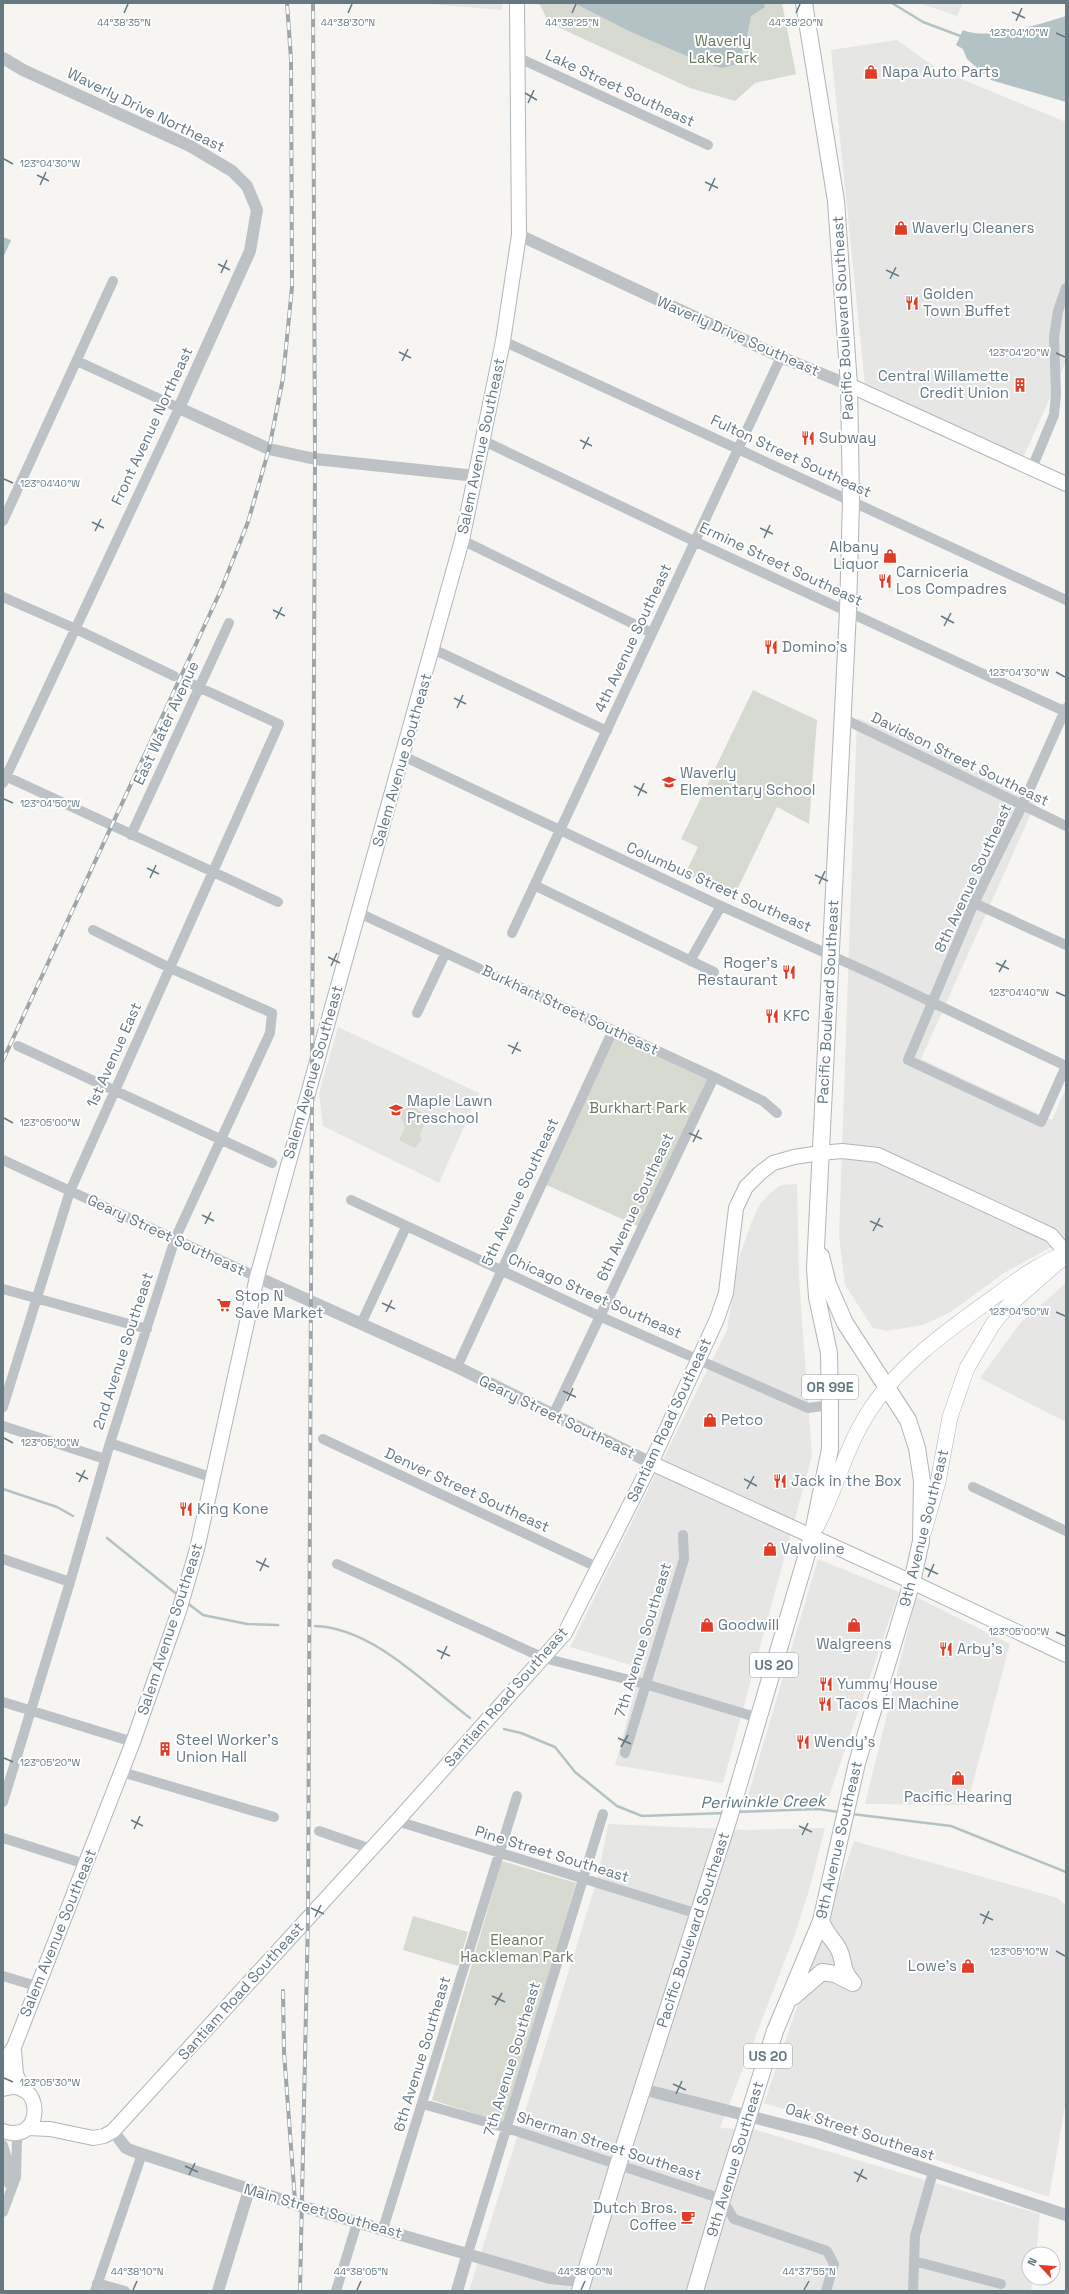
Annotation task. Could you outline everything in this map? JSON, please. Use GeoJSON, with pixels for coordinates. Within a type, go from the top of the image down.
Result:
{"type":"FeatureCollection","features":[{"type":"Feature","properties":{"kind":"highway","name":"Pacific Boulevard Southeast"},"geometry":{"type":"LineString","coordinates":[[584,2286],[618,2165],[737,1793],[812,1537],[830,1448],[829,1354],[817,1297],[814,1268],[848,611],[851,501],[849,385],[836,201],[804,3]]}},
{"type":"Feature","properties":{"kind":"highway","name":"Pacific Boulevard Southeast"},"geometry":{"type":"LineString","coordinates":[[816,1236],[828,1284],[845,1323],[888,1387],[908,1420],[917,1448],[922,1481],[921,1541]]}},
{"type":"Feature","properties":{"kind":"highway","name":"9th Avenue Southeast"},"geometry":{"type":"LineString","coordinates":[[695,2291],[722,2199],[775,2031],[821,1921],[856,1763],[912,1582],[921,1541]]}},
{"type":"Feature","properties":{"kind":"highway"},"geometry":{"type":"LineString","coordinates":[[789,2000],[822,1972],[835,1974],[853,1983],[844,1972],[840,1952],[827,1935],[821,1921]]}},
{"type":"Feature","properties":{"kind":"main road","name":"Salem Avenue Southeast"},"geometry":{"type":"LineString","coordinates":[[3,2086],[7,2057],[14,2047],[36,1986],[134,1742],[179,1612],[197,1549],[257,1277],[433,649],[462,540],[484,441],[503,340],[519,235],[519,58],[517,3]]}},
{"type":"Feature","properties":{"kind":"main road","name":"Waverly Drive Southeast"},"geometry":{"type":"LineString","coordinates":[[849,385],[1066,484]]}},
{"type":"Feature","properties":{"kind":"main road"},"geometry":{"type":"LineString","coordinates":[[820,1152],[842,1151],[878,1155],[1051,1235],[1066,1254]]}},
{"type":"Feature","properties":{"kind":"main road","name":"Santiam Road Southeast"},"geometry":{"type":"LineString","coordinates":[[113,2131],[397,1821],[565,1633],[599,1568],[650,1463],[699,1359],[726,1293],[736,1208],[746,1187],[773,1163],[820,1152]]}},
{"type":"Feature","properties":{"kind":"main road","name":"US 20"},"geometry":{"type":"LineString","coordinates":[[812,1537],[825,1511],[845,1455],[868,1413],[888,1387],[921,1353],[960,1322],[1042,1263],[1066,1254]]}},
{"type":"Feature","properties":{"kind":"main road","name":"9th Avenue Southeast"},"geometry":{"type":"LineString","coordinates":[[921,1541],[938,1482],[950,1417],[967,1368],[993,1324],[1008,1306],[1066,1254]]}},
{"type":"Feature","properties":{"kind":"main road","name":"Geary Street Southeast"},"geometry":{"type":"LineString","coordinates":[[650,1463],[912,1582],[1066,1655]]}},
{"type":"Feature","properties":{"kind":"main road","name":"Salem Avenue Southeast"},"geometry":{"type":"LineString","coordinates":[[14,2047],[16,2074],[23,2090],[31,2097],[35,2107]]}},
{"type":"Feature","properties":{"kind":"main road"},"geometry":{"type":"LineString","coordinates":[[3,2089],[14,2087],[23,2090]]}},
{"type":"Feature","properties":{"kind":"main road"},"geometry":{"type":"LineString","coordinates":[[35,2107],[43,2118],[69,2133]]}},
{"type":"Feature","properties":{"kind":"main road"},"geometry":{"type":"LineString","coordinates":[[25,2129],[33,2120],[35,2107]]}},
{"type":"Feature","properties":{"kind":"main road"},"geometry":{"type":"LineString","coordinates":[[3,2131],[10,2133],[25,2129],[69,2133],[93,2138],[104,2136],[113,2131]]}},
{"type":"Feature","properties":{"kind":"street","name":"Waverly Drive Northeast"},"geometry":{"type":"LineString","coordinates":[[3,58],[23,70],[214,159],[232,171],[247,186],[257,210]]}},
{"type":"Feature","properties":{"kind":"street","name":"Lake Street Southeast"},"geometry":{"type":"LineString","coordinates":[[519,58],[708,145]]}},
{"type":"Feature","properties":{"kind":"street","name":"Front Avenue Northeast"},"geometry":{"type":"LineString","coordinates":[[4,778],[76,629],[250,251],[257,210]]}},
{"type":"Feature","properties":{"kind":"street","name":"Waverly Drive Southeast"},"geometry":{"type":"LineString","coordinates":[[519,235],[781,357],[849,385]]}},
{"type":"Feature","properties":{"kind":"street"},"geometry":{"type":"LineString","coordinates":[[3,520],[113,281]]}},
{"type":"Feature","properties":{"kind":"street"},"geometry":{"type":"LineString","coordinates":[[1032,468],[1054,415],[1056,394],[1054,337],[1058,311],[1066,288]]}},
{"type":"Feature","properties":{"kind":"street","name":"Fulton Street Southeast"},"geometry":{"type":"LineString","coordinates":[[503,340],[1066,600]]}},
{"type":"Feature","properties":{"kind":"street","name":"4th Avenue Southeast"},"geometry":{"type":"LineString","coordinates":[[512,933],[536,886],[694,540],[781,357]]}},
{"type":"Feature","properties":{"kind":"street"},"geometry":{"type":"LineString","coordinates":[[77,361],[269,450],[315,459],[476,476]]}},
{"type":"Feature","properties":{"kind":"street","name":"Ermine Street Southeast"},"geometry":{"type":"LineString","coordinates":[[484,441],[694,540],[1066,710]]}},
{"type":"Feature","properties":{"kind":"street"},"geometry":{"type":"LineString","coordinates":[[462,540],[652,633]]}},
{"type":"Feature","properties":{"kind":"street"},"geometry":{"type":"LineString","coordinates":[[3,597],[76,629],[199,688]]}},
{"type":"Feature","properties":{"kind":"street","name":"East Water Avenue"},"geometry":{"type":"LineString","coordinates":[[131,835],[229,623]]}},
{"type":"Feature","properties":{"kind":"street"},"geometry":{"type":"LineString","coordinates":[[433,649],[607,731]]}},
{"type":"Feature","properties":{"kind":"street","name":"1st Avenue East"},"geometry":{"type":"LineString","coordinates":[[3,1407],[70,1191],[279,724],[199,688]]}},
{"type":"Feature","properties":{"kind":"street","name":"8th Avenue Southeast"},"geometry":{"type":"LineString","coordinates":[[1066,710],[1022,806],[974,903],[934,1003],[908,1060],[1041,1122],[1066,1066]]}},
{"type":"Feature","properties":{"kind":"street","name":"Davidson Street Southeast"},"geometry":{"type":"LineString","coordinates":[[842,718],[1066,826]]}},
{"type":"Feature","properties":{"kind":"street","name":"Columbus Street Southeast"},"geometry":{"type":"LineString","coordinates":[[403,756],[720,906],[830,954],[1066,1066]]}},
{"type":"Feature","properties":{"kind":"street"},"geometry":{"type":"LineString","coordinates":[[4,778],[278,902]]}},
{"type":"Feature","properties":{"kind":"street"},"geometry":{"type":"LineString","coordinates":[[536,886],[714,972]]}},
{"type":"Feature","properties":{"kind":"street"},"geometry":{"type":"LineString","coordinates":[[974,903],[1066,945]]}},
{"type":"Feature","properties":{"kind":"street"},"geometry":{"type":"LineString","coordinates":[[690,961],[720,906]]}},
{"type":"Feature","properties":{"kind":"street","name":"Burkhart Street Southeast"},"geometry":{"type":"LineString","coordinates":[[358,913],[714,1077],[763,1101],[777,1113]]}},
{"type":"Feature","properties":{"kind":"street"},"geometry":{"type":"LineString","coordinates":[[93,930],[170,968]]}},
{"type":"Feature","properties":{"kind":"street"},"geometry":{"type":"LineString","coordinates":[[417,1013],[445,954]]}},
{"type":"Feature","properties":{"kind":"street","name":"2nd Avenue Southeast"},"geometry":{"type":"LineString","coordinates":[[3,1802],[70,1582],[105,1458],[175,1239],[270,1033],[272,1012],[170,968]]}},
{"type":"Feature","properties":{"kind":"street","name":"5th Avenue Southeast"},"geometry":{"type":"LineString","coordinates":[[457,1367],[614,1030]]}},
{"type":"Feature","properties":{"kind":"street"},"geometry":{"type":"LineString","coordinates":[[18,1046],[272,1163]]}},
{"type":"Feature","properties":{"kind":"street","name":"6th Avenue Southeast"},"geometry":{"type":"LineString","coordinates":[[553,1415],[714,1077]]}},
{"type":"Feature","properties":{"kind":"street","name":"Geary Street Southeast"},"geometry":{"type":"LineString","coordinates":[[3,1160],[457,1367],[650,1463]]}},
{"type":"Feature","properties":{"kind":"street","name":"Chicago Street Southeast"},"geometry":{"type":"LineString","coordinates":[[351,1200],[599,1316],[808,1408],[830,1405]]}},
{"type":"Feature","properties":{"kind":"street"},"geometry":{"type":"LineString","coordinates":[[361,1324],[406,1227]]}},
{"type":"Feature","properties":{"kind":"street"},"geometry":{"type":"LineString","coordinates":[[3,1289],[147,1329]]}},
{"type":"Feature","properties":{"kind":"street"},"geometry":{"type":"LineString","coordinates":[[3,1426],[105,1458]]}},
{"type":"Feature","properties":{"kind":"street","name":"Denver Street Southeast"},"geometry":{"type":"LineString","coordinates":[[323,1439],[599,1568]]}},
{"type":"Feature","properties":{"kind":"street"},"geometry":{"type":"LineString","coordinates":[[110,1443],[213,1478]]}},
{"type":"Feature","properties":{"kind":"street"},"geometry":{"type":"LineString","coordinates":[[973,1488],[1066,1531]]}},
{"type":"Feature","properties":{"kind":"street","name":"7th Avenue Southeast"},"geometry":{"type":"LineString","coordinates":[[625,1753],[684,1559],[683,1535]]}},
{"type":"Feature","properties":{"kind":"street"},"geometry":{"type":"LineString","coordinates":[[3,1559],[70,1582]]}},
{"type":"Feature","properties":{"kind":"street"},"geometry":{"type":"LineString","coordinates":[[337,1564],[544,1658],[645,1684],[759,1718]]}},
{"type":"Feature","properties":{"kind":"street"},"geometry":{"type":"LineString","coordinates":[[3,1702],[134,1742]]}},
{"type":"Feature","properties":{"kind":"street"},"geometry":{"type":"LineString","coordinates":[[122,1772],[274,1817]]}},
{"type":"Feature","properties":{"kind":"street","name":"6th Avenue Southeast"},"geometry":{"type":"LineString","coordinates":[[383,2229],[423,2104],[498,1854],[517,1796]]}},
{"type":"Feature","properties":{"kind":"street","name":"7th Avenue Southeast"},"geometry":{"type":"LineString","coordinates":[[457,2291],[604,1814]]}},
{"type":"Feature","properties":{"kind":"street","name":"Pine Street Southeast"},"geometry":{"type":"LineString","coordinates":[[397,1821],[498,1854],[698,1914]]}},
{"type":"Feature","properties":{"kind":"street"},"geometry":{"type":"LineString","coordinates":[[319,1831],[371,1849]]}},
{"type":"Feature","properties":{"kind":"street"},"geometry":{"type":"LineString","coordinates":[[3,1838],[85,1864]]}},
{"type":"Feature","properties":{"kind":"street"},"geometry":{"type":"LineString","coordinates":[[3,1976],[36,1986]]}},
{"type":"Feature","properties":{"kind":"street","name":"Oak Street Southeast"},"geometry":{"type":"LineString","coordinates":[[642,2089],[819,2134],[1066,2215]]}},
{"type":"Feature","properties":{"kind":"street","name":"Sherman Street Southeast"},"geometry":{"type":"LineString","coordinates":[[423,2104],[508,2128],[722,2199]]}},
{"type":"Feature","properties":{"kind":"street"},"geometry":{"type":"LineString","coordinates":[[3,2212],[16,2177],[17,2140],[25,2129]]}},
{"type":"Feature","properties":{"kind":"street","name":"Main Street Southeast"},"geometry":{"type":"LineString","coordinates":[[113,2131],[126,2148],[249,2190],[550,2278],[571,2280],[584,2286]]}},
{"type":"Feature","properties":{"kind":"street"},"geometry":{"type":"LineString","coordinates":[[3,2145],[9,2166],[8,2198]]}},
{"type":"Feature","properties":{"kind":"street"},"geometry":{"type":"LineString","coordinates":[[125,2291],[96,2287],[142,2154]]}},
{"type":"Feature","properties":{"kind":"street"},"geometry":{"type":"LineString","coordinates":[[913,2291],[915,2236],[933,2172]]}},
{"type":"Feature","properties":{"kind":"street"},"geometry":{"type":"LineString","coordinates":[[218,2291],[249,2190]]}},
{"type":"Feature","properties":{"kind":"street"},"geometry":{"type":"LineString","coordinates":[[722,2199],[734,2219],[827,2251],[834,2264],[826,2291]]}},
{"type":"Feature","properties":{"kind":"street"},"geometry":{"type":"LineString","coordinates":[[336,2291],[357,2222]]}},
{"type":"Feature","properties":{"kind":"street"},"geometry":{"type":"LineString","coordinates":[[914,2261],[1002,2284]]}},
{"type":"Feature","properties":{"kind":"shaded area"},"geometry":{"type":"Polygon","coordinates":[[[416,3],[502,3],[502,10],[416,3]]]}},
{"type":"Feature","properties":{"kind":"shaded area"},"geometry":{"type":"Polygon","coordinates":[[[574,3],[764,3],[765,7],[751,16],[745,47],[737,64],[722,68],[703,63],[631,32],[574,3]]]}},
{"type":"Feature","properties":{"kind":"shaded area"},"geometry":{"type":"Polygon","coordinates":[[[919,3],[963,3],[957,16],[919,3]]]}},
{"type":"Feature","properties":{"kind":"shaded area"},"geometry":{"type":"Polygon","coordinates":[[[1066,16],[1066,102],[991,80],[967,59],[963,49],[956,45],[963,30],[986,34],[1000,33],[1029,27],[1066,16]]]}},
{"type":"Feature","properties":{"kind":"shaded area"},"geometry":{"type":"Polygon","coordinates":[[[897,40],[939,70],[1066,122],[1066,362],[1023,458],[865,385],[831,50],[897,40]]]}},
{"type":"Feature","properties":{"kind":"shaded area"},"geometry":{"type":"Polygon","coordinates":[[[3,237],[11,240],[3,258],[3,237]]]}},
{"type":"Feature","properties":{"kind":"shaded area"},"geometry":{"type":"Polygon","coordinates":[[[857,718],[897,733],[1037,800],[921,1059],[1052,1120],[1066,1088],[1066,1239],[1004,1273],[951,1312],[923,1325],[887,1331],[873,1328],[845,1285],[839,1236],[857,718]]]}},
{"type":"Feature","properties":{"kind":"shaded area","name":"Maple Lawn Preschool"},"geometry":{"type":"Polygon","coordinates":[[[338,1027],[479,1093],[439,1183],[323,1126],[319,1093],[338,1027]]]}},
{"type":"Feature","properties":{"kind":"shaded area"},"geometry":{"type":"Polygon","coordinates":[[[797,1184],[799,1278],[812,1456],[723,1783],[615,1765],[641,1668],[570,1647],[727,1330],[739,1258],[752,1221],[760,1204],[770,1193],[781,1185],[797,1184]]]}},
{"type":"Feature","properties":{"kind":"shaded area"},"geometry":{"type":"Polygon","coordinates":[[[1066,1283],[1066,1422],[980,1378],[1021,1322],[1066,1283]]]}},
{"type":"Feature","properties":{"kind":"shaded area"},"geometry":{"type":"Polygon","coordinates":[[[818,1559],[899,1592],[828,1799],[746,1802],[818,1559]]]}},
{"type":"Feature","properties":{"kind":"shaded area"},"geometry":{"type":"Polygon","coordinates":[[[916,1597],[1010,1644],[967,1805],[865,1804],[916,1597]]]}},
{"type":"Feature","properties":{"kind":"shaded area"},"geometry":{"type":"Polygon","coordinates":[[[608,1824],[747,1830],[825,1828],[810,1887],[794,1937],[720,2128],[756,2130],[1040,2214],[1037,2246],[1021,2246],[1021,2286],[1032,2286],[1031,2291],[469,2291],[598,1877],[608,1824]]]}},
{"type":"Feature","properties":{"kind":"shaded area"},"geometry":{"type":"Polygon","coordinates":[[[854,1841],[1058,1898],[1066,1906],[1066,2101],[1049,2197],[764,2103],[854,1841]]]}},
{"type":"Feature","properties":{"kind":"green space","name":"Waverly Lake Park"},"geometry":{"type":"Polygon","coordinates":[[[532,3],[782,3],[796,74],[755,83],[735,101],[690,88],[549,23],[540,5],[532,3]]]}},
{"type":"Feature","properties":{"kind":"green space"},"geometry":{"type":"Polygon","coordinates":[[[753,690],[817,720],[809,824],[777,807],[734,896],[685,874],[698,847],[681,839],[753,690]]]}},
{"type":"Feature","properties":{"kind":"green space","name":"Burkhart Park"},"geometry":{"type":"Polygon","coordinates":[[[613,1030],[714,1077],[642,1228],[542,1183],[613,1030]]]}},
{"type":"Feature","properties":{"kind":"green space"},"geometry":{"type":"Polygon","coordinates":[[[410,1105],[426,1115],[427,1119],[420,1135],[422,1139],[415,1148],[399,1140],[405,1127],[400,1114],[403,1108],[410,1105]]]}},
{"type":"Feature","properties":{"kind":"green space","name":"Eleanor Hackleman Park"},"geometry":{"type":"Polygon","coordinates":[[[502,1861],[576,1883],[505,2123],[432,2100],[502,1861]]]}},
{"type":"Feature","properties":{"kind":"green space"},"geometry":{"type":"Polygon","coordinates":[[[413,1916],[468,1932],[458,1966],[403,1950],[413,1916]]]}},
{"type":"Feature","properties":{"kind":"waterway"},"geometry":{"type":"LineString","coordinates":[[892,3],[923,22],[963,37]]}},
{"type":"Feature","properties":{"kind":"waterway","name":"Periwinkle Creek"},"geometry":{"type":"LineString","coordinates":[[3,1489],[57,1507],[73,1516]]}},
{"type":"Feature","properties":{"kind":"waterway","name":"Periwinkle Creek"},"geometry":{"type":"LineString","coordinates":[[107,1538],[179,1596]]}},
{"type":"Feature","properties":{"kind":"waterway","name":"Periwinkle Creek"},"geometry":{"type":"LineString","coordinates":[[186,1602],[203,1615],[247,1624],[278,1625]]}},
{"type":"Feature","properties":{"kind":"waterway","name":"Periwinkle Creek"},"geometry":{"type":"LineString","coordinates":[[315,1626],[336,1629],[357,1636],[378,1647],[416,1674],[470,1718]]}},
{"type":"Feature","properties":{"kind":"waterway","name":"Periwinkle Creek"},"geometry":{"type":"LineString","coordinates":[[504,1729],[521,1733],[555,1747],[575,1772],[617,1806],[642,1816],[725,1813]]}},
{"type":"Feature","properties":{"kind":"waterway","name":"Periwinkle Creek"},"geometry":{"type":"LineString","coordinates":[[736,1812],[818,1809],[839,1812]]}},
{"type":"Feature","properties":{"kind":"waterway","name":"Periwinkle Creek"},"geometry":{"type":"LineString","coordinates":[[852,1814],[951,1826],[1066,1872]]}},
{"type":"Feature","properties":{"kind":"railway"},"geometry":{"type":"LineString","coordinates":[[3,1060],[221,590],[248,522],[269,449],[283,378],[292,287],[291,59],[287,3]]}},
{"type":"Feature","properties":{"kind":"railway"},"geometry":{"type":"LineString","coordinates":[[300,2291],[308,1917],[315,459],[313,3]]}},
{"type":"Feature","properties":{"kind":"railway"},"geometry":{"type":"LineString","coordinates":[[283,1991],[284,2052],[295,2201]]}},
{"type":"Feature","properties":{"kind":"place","name":"Napa Auto Parts"},"geometry":{"type":"Point","coordinates":[871,72]}},
{"type":"Feature","properties":{"kind":"place","name":"Waverly Cleaners"},"geometry":{"type":"Point","coordinates":[901,228]}},
{"type":"Feature","properties":{"kind":"place","name":"Golden Town Buffet"},"geometry":{"type":"Point","coordinates":[912,303]}},
{"type":"Feature","properties":{"kind":"place","name":"Central Willamette Credit Union"},"geometry":{"type":"Point","coordinates":[1020,385]}},
{"type":"Feature","properties":{"kind":"place","name":"Subway"},"geometry":{"type":"Point","coordinates":[808,438]}},
{"type":"Feature","properties":{"kind":"place","name":"Albany Liquor"},"geometry":{"type":"Point","coordinates":[890,556]}},
{"type":"Feature","properties":{"kind":"place","name":"Carniceria Los Compadres"},"geometry":{"type":"Point","coordinates":[885,581]}},
{"type":"Feature","properties":{"kind":"place","name":"Domino's"},"geometry":{"type":"Point","coordinates":[771,647]}},
{"type":"Feature","properties":{"kind":"place","name":"Waverly Elementary School"},"geometry":{"type":"Point","coordinates":[669,782]}},
{"type":"Feature","properties":{"kind":"place","name":"Roger's Restaurant"},"geometry":{"type":"Point","coordinates":[789,972]}},
{"type":"Feature","properties":{"kind":"place","name":"KFC"},"geometry":{"type":"Point","coordinates":[772,1016]}},
{"type":"Feature","properties":{"kind":"place","name":"Maple Lawn Preschool"},"geometry":{"type":"Point","coordinates":[396,1110]}},
{"type":"Feature","properties":{"kind":"place","name":"Stop N Save Market"},"geometry":{"type":"Point","coordinates":[224,1305]}},
{"type":"Feature","properties":{"kind":"place","name":"Petco"},"geometry":{"type":"Point","coordinates":[710,1420]}},
{"type":"Feature","properties":{"kind":"place","name":"Jack in the Box"},"geometry":{"type":"Point","coordinates":[780,1481]}},
{"type":"Feature","properties":{"kind":"place","name":"King Kone"},"geometry":{"type":"Point","coordinates":[186,1509]}},
{"type":"Feature","properties":{"kind":"place","name":"Valvoline"},"geometry":{"type":"Point","coordinates":[770,1549]}},
{"type":"Feature","properties":{"kind":"place","name":"Goodwill"},"geometry":{"type":"Point","coordinates":[707,1625]}},
{"type":"Feature","properties":{"kind":"place","name":"Walgreens"},"geometry":{"type":"Point","coordinates":[854,1625]}},
{"type":"Feature","properties":{"kind":"place","name":"Arby's"},"geometry":{"type":"Point","coordinates":[946,1649]}},
{"type":"Feature","properties":{"kind":"place","name":"Yummy House"},"geometry":{"type":"Point","coordinates":[826,1684]}},
{"type":"Feature","properties":{"kind":"place","name":"Tacos El Machine"},"geometry":{"type":"Point","coordinates":[825,1704]}},
{"type":"Feature","properties":{"kind":"place","name":"Wendy's"},"geometry":{"type":"Point","coordinates":[803,1742]}},
{"type":"Feature","properties":{"kind":"place","name":"Steel Worker's Union Hall"},"geometry":{"type":"Point","coordinates":[165,1749]}},
{"type":"Feature","properties":{"kind":"place","name":"Pacific Hearing"},"geometry":{"type":"Point","coordinates":[958,1778]}},
{"type":"Feature","properties":{"kind":"place","name":"Lowe's"},"geometry":{"type":"Point","coordinates":[968,1966]}},
{"type":"Feature","properties":{"kind":"place","name":"Dutch Bros. Coffee"},"geometry":{"type":"Point","coordinates":[688,2217]}}]}
